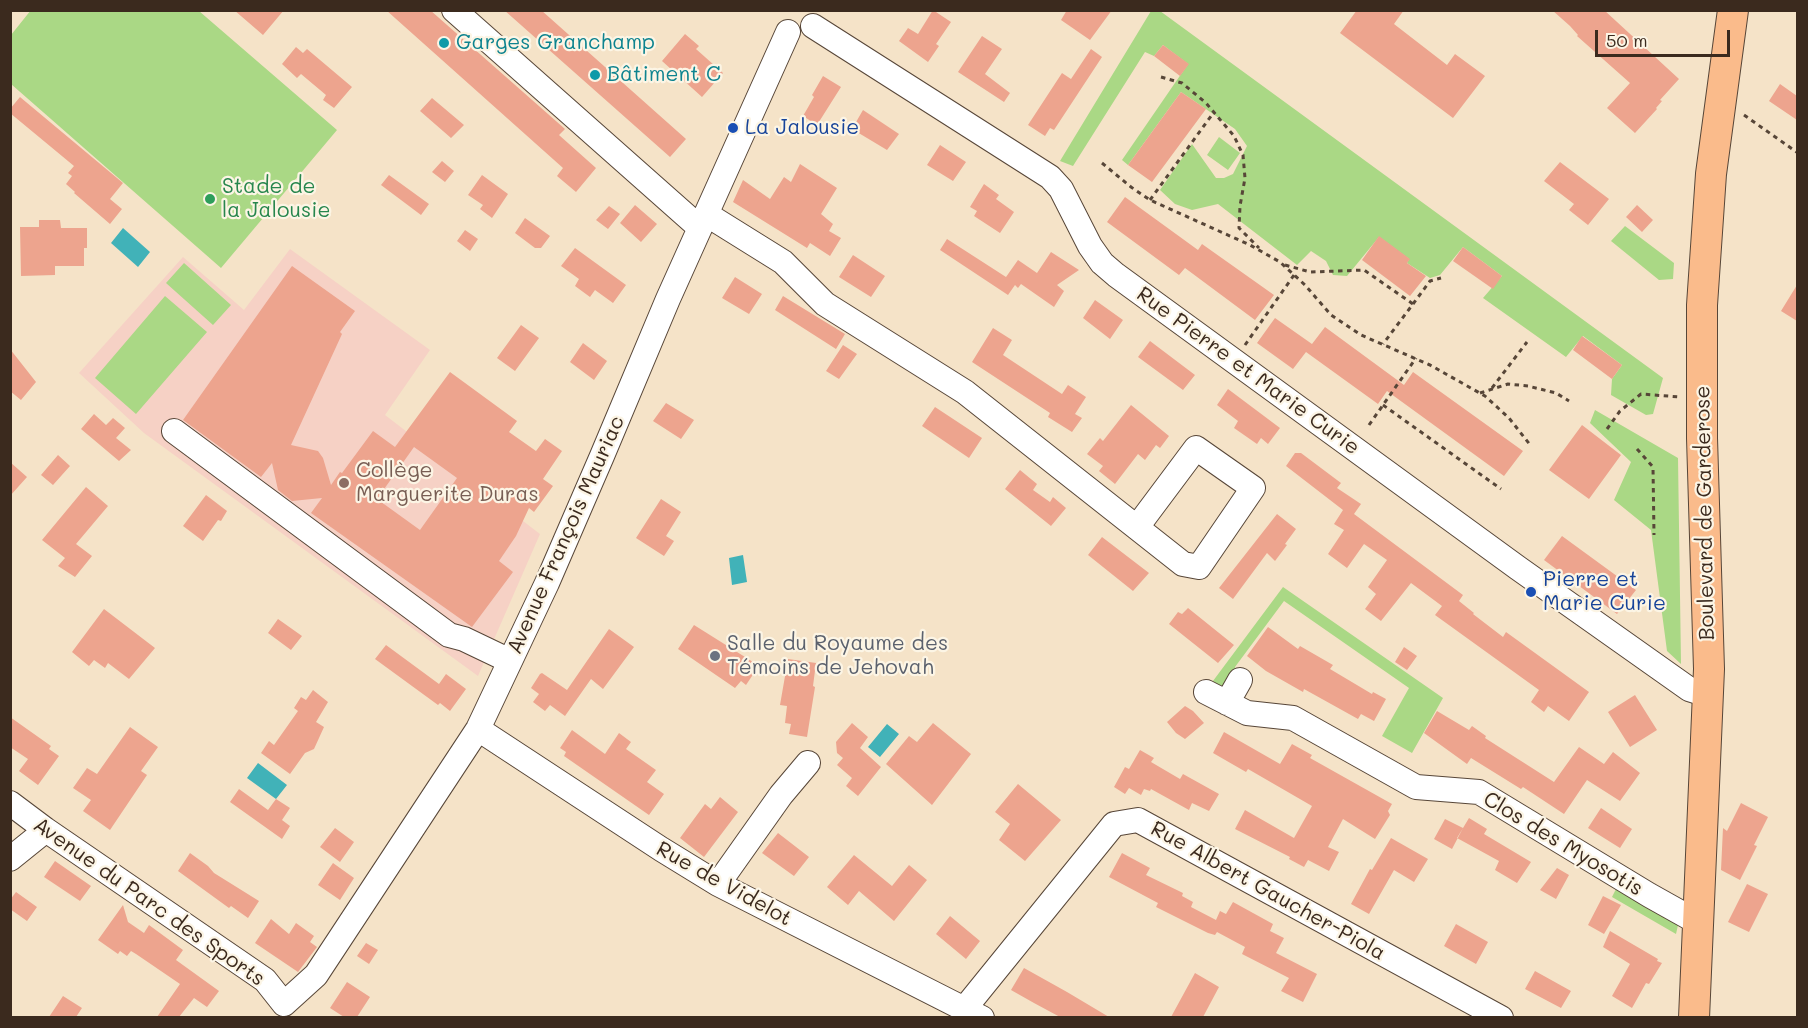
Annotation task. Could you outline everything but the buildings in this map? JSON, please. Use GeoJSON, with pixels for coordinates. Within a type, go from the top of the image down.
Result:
{"type":"FeatureCollection","features":[{"type":"Feature","properties":{"kind":"main road","name":"Boulevard de Garderose"},"geometry":{"type":"LineString","coordinates":[[1694,1017],[1708,695],[1702,449],[1702,305],[1705,230],[1733,10]]}},
{"type":"Feature","properties":{"kind":"street"},"geometry":{"type":"LineString","coordinates":[[454,10],[703,221],[783,262],[825,304],[965,392],[1183,564],[1198,567],[1253,488],[1196,448],[1137,527]]}},
{"type":"Feature","properties":{"kind":"street","name":"Avenue François Mauriac"},"geometry":{"type":"LineString","coordinates":[[787,21],[797,34],[805,34],[811,18]]}},
{"type":"Feature","properties":{"kind":"street","name":"Rue Pierre et Marie Curie"},"geometry":{"type":"LineString","coordinates":[[811,18],[1050,177],[1061,189],[1090,246],[1102,263],[1116,275],[1518,568],[1689,688],[1708,695]]}},
{"type":"Feature","properties":{"kind":"street","name":"Avenue François Mauriac"},"geometry":{"type":"LineString","coordinates":[[282,1011],[316,975],[478,729],[506,659],[602,456],[787,21]]}},
{"type":"Feature","properties":{"kind":"street"},"geometry":{"type":"LineString","coordinates":[[174,431],[449,635],[464,639],[506,659]]}},
{"type":"Feature","properties":{"kind":"street","name":"Clos des Myosotis"},"geometry":{"type":"LineString","coordinates":[[1240,680],[1216,697],[1247,713],[1293,718],[1416,787],[1479,792],[1698,922]]}},
{"type":"Feature","properties":{"kind":"street","name":"Rue de Videlot"},"geometry":{"type":"LineString","coordinates":[[478,729],[718,884],[973,1013]]}},
{"type":"Feature","properties":{"kind":"street"},"geometry":{"type":"LineString","coordinates":[[718,884],[781,795],[807,764]]}},
{"type":"Feature","properties":{"kind":"street","name":"Avenue du Parc des Sports"},"geometry":{"type":"LineString","coordinates":[[10,803],[265,980],[282,1011]]}},
{"type":"Feature","properties":{"kind":"street","name":"Rue Albert Gaucher-Piola"},"geometry":{"type":"LineString","coordinates":[[973,1013],[1114,824],[1138,820],[1500,1017]]}},
{"type":"Feature","properties":{"kind":"street"},"geometry":{"type":"LineString","coordinates":[[10,859],[46,830]]}},
{"type":"Feature","properties":{"kind":"path"},"geometry":{"type":"LineString","coordinates":[[1161,77],[1182,83],[1214,111],[1234,136],[1244,155],[1245,178],[1239,228],[1263,252]]}},
{"type":"Feature","properties":{"kind":"path"},"geometry":{"type":"LineString","coordinates":[[1720,98],[1797,153]]}},
{"type":"Feature","properties":{"kind":"path"},"geometry":{"type":"LineString","coordinates":[[1150,200],[1214,111]]}},
{"type":"Feature","properties":{"kind":"path"},"geometry":{"type":"LineString","coordinates":[[1102,163],[1150,200],[1263,252],[1283,265],[1330,315],[1361,335],[1416,358],[1480,393],[1509,418],[1531,446]]}},
{"type":"Feature","properties":{"kind":"path"},"geometry":{"type":"LineString","coordinates":[[1283,265],[1310,272],[1364,270],[1413,304]]}},
{"type":"Feature","properties":{"kind":"path"},"geometry":{"type":"LineString","coordinates":[[1240,352],[1294,275]]}},
{"type":"Feature","properties":{"kind":"path"},"geometry":{"type":"LineString","coordinates":[[1383,344],[1431,281],[1441,278]]}},
{"type":"Feature","properties":{"kind":"path"},"geometry":{"type":"LineString","coordinates":[[1490,390],[1527,342]]}},
{"type":"Feature","properties":{"kind":"path"},"geometry":{"type":"LineString","coordinates":[[1369,424],[1416,358]]}},
{"type":"Feature","properties":{"kind":"path"},"geometry":{"type":"LineString","coordinates":[[1480,393],[1508,384],[1556,393],[1569,401]]}},
{"type":"Feature","properties":{"kind":"path"},"geometry":{"type":"LineString","coordinates":[[1607,429],[1620,411],[1641,394],[1685,397]]}},
{"type":"Feature","properties":{"kind":"path"},"geometry":{"type":"LineString","coordinates":[[1383,405],[1501,489]]}},
{"type":"Feature","properties":{"kind":"path"},"geometry":{"type":"LineString","coordinates":[[1637,449],[1653,467],[1654,535]]}},
{"type":"Feature","properties":{"kind":"shaded area","name":"Collège Marguerite Duras"},"geometry":{"type":"Polygon","coordinates":[[[290,249],[430,350],[385,415],[540,534],[478,676],[144,433],[79,373],[183,257],[244,310],[290,249]]]}},
{"type":"Feature","properties":{"kind":"green space","name":"Stade de la Jalousie"},"geometry":{"type":"Polygon","coordinates":[[[31,10],[199,11],[337,130],[221,268],[11,84],[11,35],[31,10]]]}},
{"type":"Feature","properties":{"kind":"green space"},"geometry":{"type":"Polygon","coordinates":[[[1151,11],[1160,11],[1663,378],[1653,414],[1646,415],[1611,395],[1612,379],[1622,365],[1583,336],[1566,357],[1483,298],[1502,276],[1463,247],[1440,275],[1430,278],[1407,263],[1409,259],[1379,237],[1347,276],[1333,275],[1326,261],[1311,251],[1297,265],[1218,204],[1192,210],[1175,204],[1160,190],[1192,144],[1216,178],[1224,178],[1233,174],[1247,146],[1235,129],[1181,92],[1128,165],[1122,160],[1188,64],[1163,45],[1154,56],[1145,52],[1073,166],[1060,161],[1151,11]]]}},
{"type":"Feature","properties":{"kind":"green space"},"geometry":{"type":"Polygon","coordinates":[[[1219,137],[1240,153],[1228,170],[1207,155],[1219,137]]]}},
{"type":"Feature","properties":{"kind":"green space"},"geometry":{"type":"Polygon","coordinates":[[[1625,226],[1674,263],[1673,279],[1659,280],[1611,241],[1625,226]]]}},
{"type":"Feature","properties":{"kind":"green space"},"geometry":{"type":"Polygon","coordinates":[[[184,263],[231,305],[213,325],[166,283],[184,263]]]}},
{"type":"Feature","properties":{"kind":"green space"},"geometry":{"type":"Polygon","coordinates":[[[165,296],[207,332],[136,414],[95,378],[165,296]]]}},
{"type":"Feature","properties":{"kind":"green space"},"geometry":{"type":"Polygon","coordinates":[[[1595,410],[1678,458],[1681,664],[1667,651],[1651,530],[1614,500],[1631,462],[1590,423],[1595,410]]]}},
{"type":"Feature","properties":{"kind":"green space"},"geometry":{"type":"Polygon","coordinates":[[[1283,587],[1443,698],[1412,753],[1382,736],[1409,688],[1284,601],[1235,667],[1236,675],[1219,691],[1210,685],[1283,587]]]}},
{"type":"Feature","properties":{"kind":"green space"},"geometry":{"type":"Polygon","coordinates":[[[1616,889],[1678,925],[1676,934],[1612,897],[1616,889]]]}},
{"type":"Feature","properties":{"kind":"water"},"geometry":{"type":"Polygon","coordinates":[[[123,228],[150,252],[138,267],[111,243],[123,228]]]}},
{"type":"Feature","properties":{"kind":"water"},"geometry":{"type":"Polygon","coordinates":[[[743,555],[747,582],[732,585],[729,558],[743,555]]]}},
{"type":"Feature","properties":{"kind":"water"},"geometry":{"type":"Polygon","coordinates":[[[887,724],[899,734],[880,757],[868,747],[887,724]]]}},
{"type":"Feature","properties":{"kind":"water"},"geometry":{"type":"Polygon","coordinates":[[[258,763],[287,785],[276,799],[247,778],[258,763]]]}},
{"type":"Feature","properties":{"kind":"place","name":"Garges Granchamp"},"geometry":{"type":"Point","coordinates":[444,43]}},
{"type":"Feature","properties":{"kind":"place","name":"Bâtiment C"},"geometry":{"type":"Point","coordinates":[595,75]}},
{"type":"Feature","properties":{"kind":"place","name":"La Jalousie"},"geometry":{"type":"Point","coordinates":[733,128]}},
{"type":"Feature","properties":{"kind":"place","name":"Stade de la Jalousie"},"geometry":{"type":"Point","coordinates":[210,199]}},
{"type":"Feature","properties":{"kind":"place","name":"Collège Marguerite Duras"},"geometry":{"type":"Point","coordinates":[344,483]}},
{"type":"Feature","properties":{"kind":"place","name":"Pierre et Marie Curie"},"geometry":{"type":"Point","coordinates":[1531,592]}},
{"type":"Feature","properties":{"kind":"place","name":"Salle du Royaume des Témoins de Jehovah"},"geometry":{"type":"Point","coordinates":[715,656]}}]}
